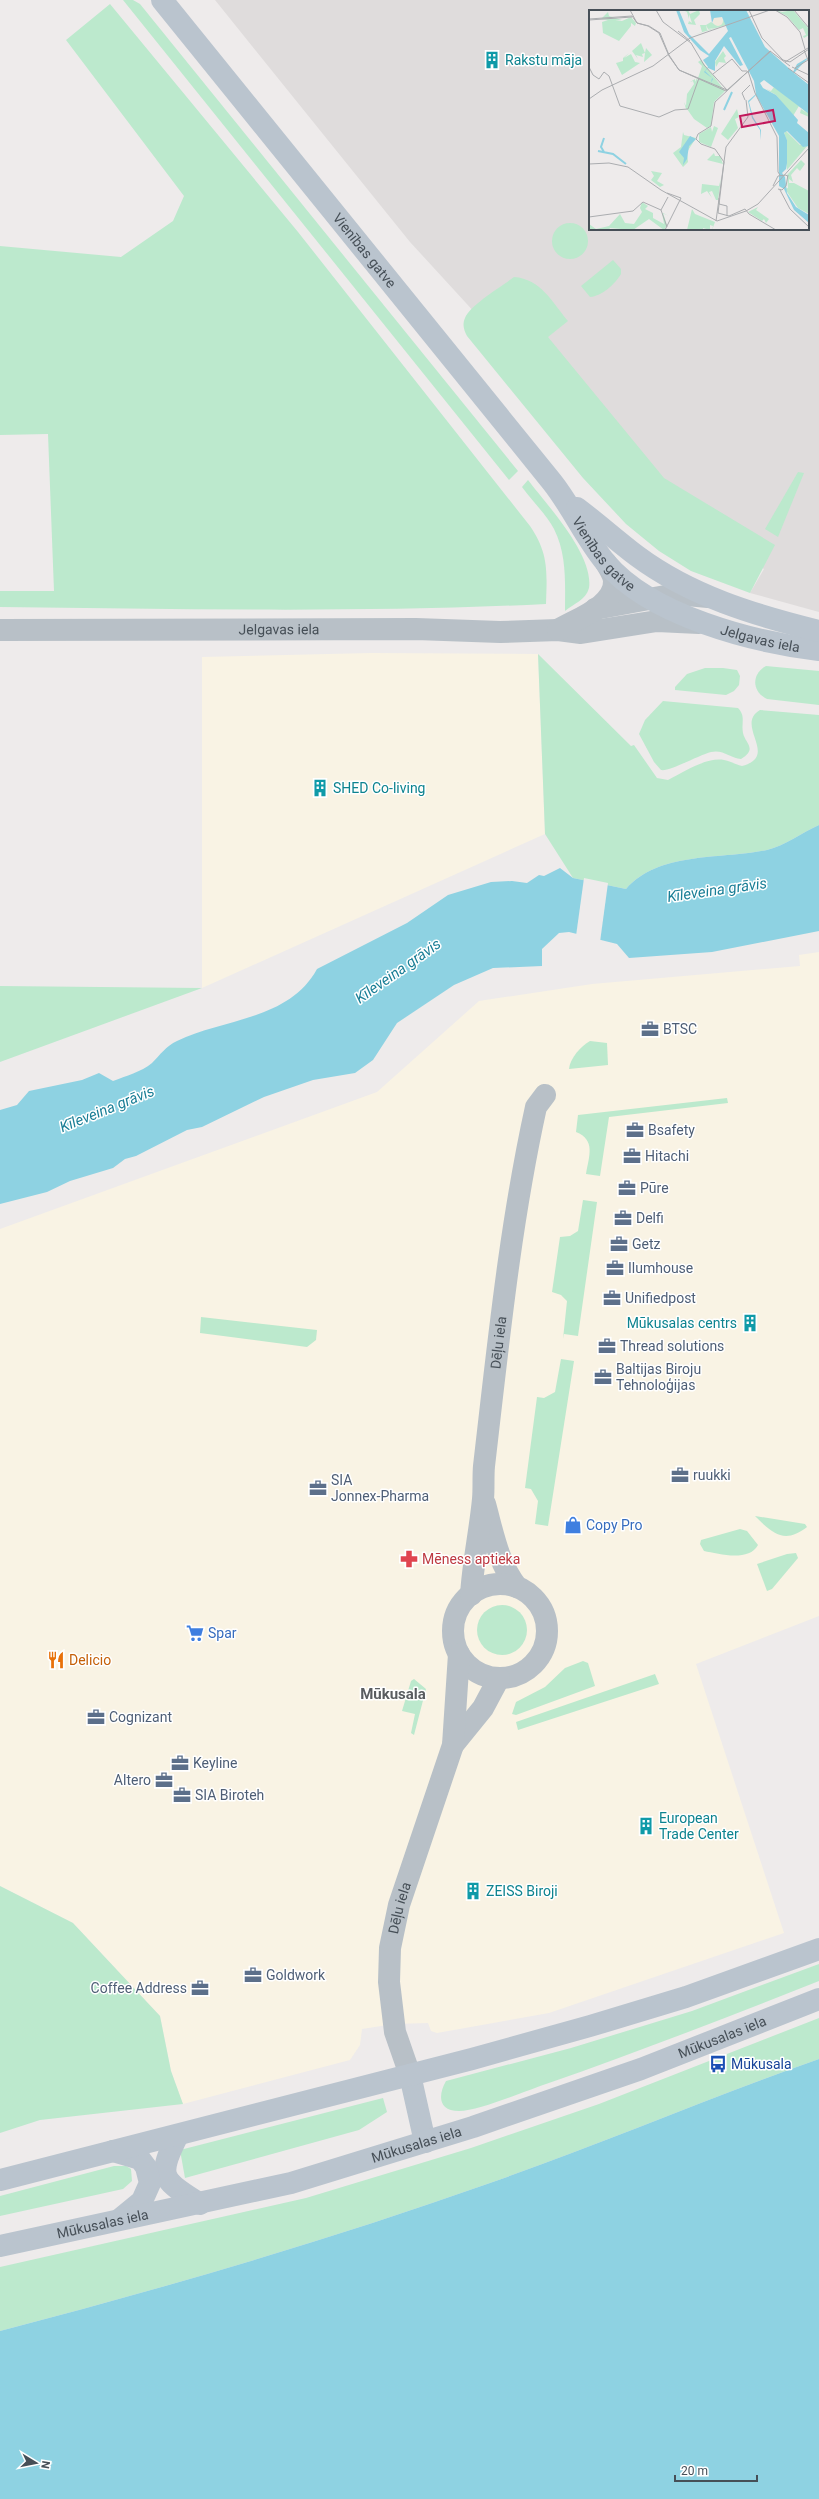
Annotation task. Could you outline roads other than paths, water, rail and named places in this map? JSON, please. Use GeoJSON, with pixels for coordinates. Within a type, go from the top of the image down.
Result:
{"type":"FeatureCollection","features":[{"type":"Feature","properties":{"kind":"main road","name":"Vienības gatve"},"geometry":{"type":"LineString","coordinates":[[162,0],[302,170],[566,500],[606,563],[620,577],[651,597]]}},
{"type":"Feature","properties":{"kind":"main road","name":"Vienības gatve"},"geometry":{"type":"LineString","coordinates":[[566,500],[645,561]]}},
{"type":"Feature","properties":{"kind":"main road","name":"Jelgavas iela"},"geometry":{"type":"LineString","coordinates":[[645,561],[708,596],[751,613],[819,631]]}},
{"type":"Feature","properties":{"kind":"main road","name":"Jelgavas iela"},"geometry":{"type":"LineString","coordinates":[[651,597],[703,623],[775,643],[819,650]]}},
{"type":"Feature","properties":{"kind":"main road"},"geometry":{"type":"LineString","coordinates":[[0,2180],[410,2075],[597,2024],[686,1996],[819,1949]]}},
{"type":"Feature","properties":{"kind":"main road","name":"Mūkusalas iela"},"geometry":{"type":"LineString","coordinates":[[0,2246],[200,2204],[291,2183],[425,2142],[641,2069],[819,1999]]}},
{"type":"Feature","properties":{"kind":"main road"},"geometry":{"type":"LineString","coordinates":[[410,2075],[425,2142]]}},
{"type":"Feature","properties":{"kind":"main road"},"geometry":{"type":"LineString","coordinates":[[178,2135],[166,2159],[164,2173],[170,2185],[200,2204]]}},
{"type":"Feature","properties":{"kind":"main road"},"geometry":{"type":"LineString","coordinates":[[114,2151],[140,2159],[146,2167],[150,2183],[142,2202],[119,2220]]}},
{"type":"Feature","properties":{"kind":"street"},"geometry":{"type":"LineString","coordinates":[[637,624],[647,612],[651,597],[651,581],[645,561]]}},
{"type":"Feature","properties":{"kind":"street","name":"Jelgavas iela"},"geometry":{"type":"LineString","coordinates":[[558,630],[594,609],[610,595],[614,585],[614,578],[606,563]]}},
{"type":"Feature","properties":{"kind":"street","name":"Jelgavas iela"},"geometry":{"type":"LineString","coordinates":[[594,609],[651,597],[682,594],[708,596]]}},
{"type":"Feature","properties":{"kind":"street","name":"Jelgavas iela"},"geometry":{"type":"LineString","coordinates":[[0,630],[416,629],[500,632],[558,630],[581,633],[666,620],[703,623]]}},
{"type":"Feature","properties":{"kind":"street","name":"Dēļu iela"},"geometry":{"type":"LineString","coordinates":[[471,1595],[473,1559],[483,1499],[484,1467],[492,1397],[515,1228],[536,1107],[545,1095]]}},
{"type":"Feature","properties":{"kind":"street"},"geometry":{"type":"LineString","coordinates":[[483,1499],[498,1554],[510,1578],[517,1587],[531,1596],[541,1608],[546,1621],[547,1634],[541,1653],[528,1669],[514,1676],[499,1678],[483,1675],[469,1666],[459,1654],[454,1638],[454,1622],[460,1607],[471,1595],[485,1587],[501,1584],[517,1587]]}},
{"type":"Feature","properties":{"kind":"street","name":"Dēļu iela"},"geometry":{"type":"LineString","coordinates":[[410,2075],[395,2032],[388,1982],[390,1948],[399,1905],[453,1745],[459,1654]]}},
{"type":"Feature","properties":{"kind":"street","name":"Dēļu iela"},"geometry":{"type":"LineString","coordinates":[[453,1745],[483,1708],[499,1678]]}},
{"type":"Feature","properties":{"kind":"water","name":"Kīleveina grāvis"},"geometry":{"type":"Polygon","coordinates":[[[819,825],[819,931],[712,952],[629,958],[617,944],[569,932],[559,933],[542,949],[542,966],[493,968],[454,985],[397,1023],[373,1060],[355,1073],[313,1080],[264,1097],[202,1127],[187,1130],[136,1156],[125,1159],[113,1168],[70,1181],[47,1192],[0,1204],[0,1110],[17,1105],[29,1091],[82,1080],[99,1073],[113,1081],[148,1066],[166,1048],[177,1041],[196,1033],[254,1016],[273,1008],[290,999],[305,986],[317,969],[407,923],[448,895],[491,882],[512,881],[527,883],[539,875],[544,876],[560,868],[573,878],[626,889],[640,877],[656,868],[692,859],[767,850],[819,825]]]}},
{"type":"Feature","properties":{"kind":"water"},"geometry":{"type":"Polygon","coordinates":[[[819,2059],[819,2499],[0,2499],[0,2331],[124,2298],[308,2244],[369,2224],[531,2168],[819,2059]]]}},
{"type":"Feature","properties":{"kind":"place","name":"Rakstu māja"},"geometry":{"type":"Point","coordinates":[492,60]}},
{"type":"Feature","properties":{"kind":"place","name":"SHED Co-living"},"geometry":{"type":"Point","coordinates":[320,788]}},
{"type":"Feature","properties":{"kind":"place","name":"BTSC"},"geometry":{"type":"Point","coordinates":[650,1029]}},
{"type":"Feature","properties":{"kind":"place","name":"Bsafety"},"geometry":{"type":"Point","coordinates":[635,1130]}},
{"type":"Feature","properties":{"kind":"place","name":"Hitachi"},"geometry":{"type":"Point","coordinates":[632,1156]}},
{"type":"Feature","properties":{"kind":"place","name":"Pūre"},"geometry":{"type":"Point","coordinates":[627,1188]}},
{"type":"Feature","properties":{"kind":"place","name":"Delfi"},"geometry":{"type":"Point","coordinates":[623,1218]}},
{"type":"Feature","properties":{"kind":"place","name":"Getz"},"geometry":{"type":"Point","coordinates":[619,1244]}},
{"type":"Feature","properties":{"kind":"place","name":"Ilumhouse"},"geometry":{"type":"Point","coordinates":[615,1268]}},
{"type":"Feature","properties":{"kind":"place","name":"Unifiedpost"},"geometry":{"type":"Point","coordinates":[612,1298]}},
{"type":"Feature","properties":{"kind":"place","name":"Mūkusalas centrs"},"geometry":{"type":"Point","coordinates":[750,1323]}},
{"type":"Feature","properties":{"kind":"place","name":"Thread solutions"},"geometry":{"type":"Point","coordinates":[607,1346]}},
{"type":"Feature","properties":{"kind":"place","name":"Baltijas Biroju Tehnoloģijas"},"geometry":{"type":"Point","coordinates":[603,1377]}},
{"type":"Feature","properties":{"kind":"place","name":"ruukki"},"geometry":{"type":"Point","coordinates":[680,1475]}},
{"type":"Feature","properties":{"kind":"place","name":"SIA Jonnex-Pharma"},"geometry":{"type":"Point","coordinates":[318,1488]}},
{"type":"Feature","properties":{"kind":"place","name":"Copy Pro"},"geometry":{"type":"Point","coordinates":[573,1525]}},
{"type":"Feature","properties":{"kind":"place","name":"Mēness aptieka"},"geometry":{"type":"Point","coordinates":[409,1559]}},
{"type":"Feature","properties":{"kind":"place","name":"Spar"},"geometry":{"type":"Point","coordinates":[195,1633]}},
{"type":"Feature","properties":{"kind":"place","name":"Delicio"},"geometry":{"type":"Point","coordinates":[56,1660]}},
{"type":"Feature","properties":{"kind":"place","name":"Cognizant"},"geometry":{"type":"Point","coordinates":[96,1717]}},
{"type":"Feature","properties":{"kind":"place","name":"Keyline"},"geometry":{"type":"Point","coordinates":[180,1763]}},
{"type":"Feature","properties":{"kind":"place","name":"Altero"},"geometry":{"type":"Point","coordinates":[164,1780]}},
{"type":"Feature","properties":{"kind":"place","name":"SIA Biroteh"},"geometry":{"type":"Point","coordinates":[182,1795]}},
{"type":"Feature","properties":{"kind":"place","name":"European Trade Center"},"geometry":{"type":"Point","coordinates":[646,1826]}},
{"type":"Feature","properties":{"kind":"place","name":"ZEISS Biroji"},"geometry":{"type":"Point","coordinates":[473,1891]}},
{"type":"Feature","properties":{"kind":"place","name":"Goldwork"},"geometry":{"type":"Point","coordinates":[253,1975]}},
{"type":"Feature","properties":{"kind":"place","name":"Coffee Address"},"geometry":{"type":"Point","coordinates":[200,1988]}},
{"type":"Feature","properties":{"kind":"place","name":"Mūkusala"},"geometry":{"type":"Point","coordinates":[718,2064]}},
{"type":"Feature","properties":{"kind":"district","name":"Mūkusala"},"geometry":{"type":"Point","coordinates":[393,1694]}}]}
